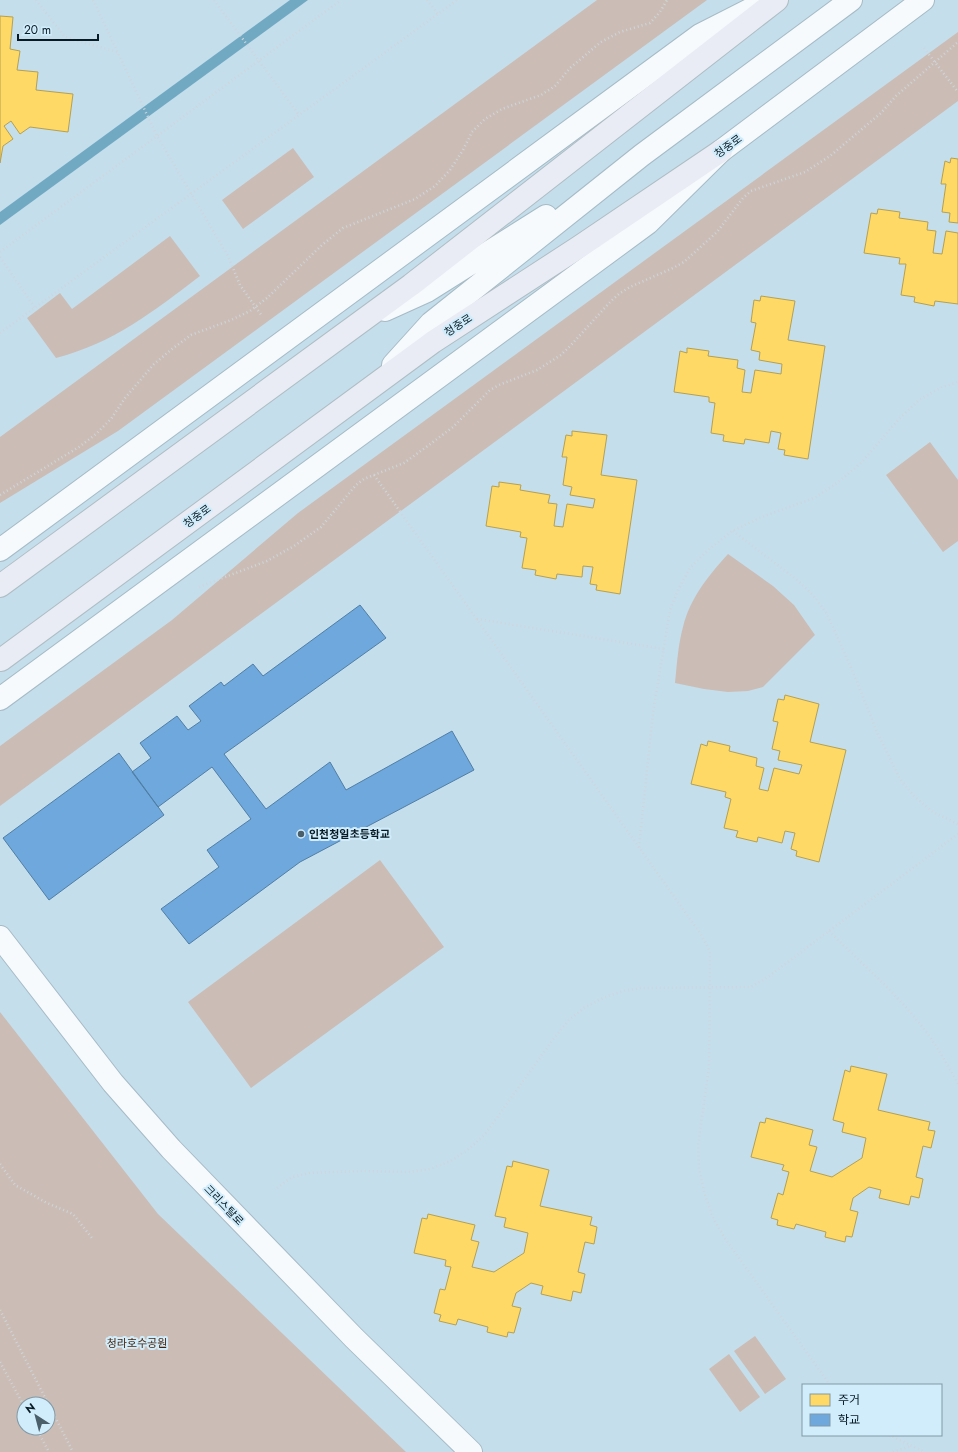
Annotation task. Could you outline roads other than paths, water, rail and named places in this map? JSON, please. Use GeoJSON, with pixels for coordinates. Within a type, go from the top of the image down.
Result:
{"type":"FeatureCollection","features":[{"type":"Feature","properties":{"kind":"main road"},"geometry":{"type":"LineString","coordinates":[[0,586],[411,285],[777,0]]}},
{"type":"Feature","properties":{"kind":"main road","name":"청중로"},"geometry":{"type":"LineString","coordinates":[[1,660],[433,342],[579,247],[721,151]]}},
{"type":"Feature","properties":{"kind":"street"},"geometry":{"type":"LineString","coordinates":[[0,550],[694,40],[768,0]]}},
{"type":"Feature","properties":{"kind":"street"},"geometry":{"type":"LineString","coordinates":[[375,384],[431,323],[642,155],[851,0]]}},
{"type":"Feature","properties":{"kind":"street","name":"청중로"},"geometry":{"type":"LineString","coordinates":[[721,151],[922,0]]}},
{"type":"Feature","properties":{"kind":"street"},"geometry":{"type":"LineString","coordinates":[[0,699],[648,223],[721,151]]}},
{"type":"Feature","properties":{"kind":"street"},"geometry":{"type":"LineString","coordinates":[[363,320],[427,292],[642,155]]}},
{"type":"Feature","properties":{"kind":"street","name":"크리스탈로"},"geometry":{"type":"LineString","coordinates":[[0,938],[113,1083],[171,1149],[338,1322],[471,1452]]}},
{"type":"Feature","properties":{"kind":"water"},"geometry":{"type":"Polygon","coordinates":[[[290,0],[308,0],[0,225],[0,212],[290,0]]]}},
{"type":"Feature","properties":{"kind":"place","name":"인천청일초등학교"},"geometry":{"type":"Point","coordinates":[301,834]}},
{"type":"Feature","properties":{"kind":"park label","name":"청라호수공원"},"geometry":{"type":"Point","coordinates":[137,1343]}}]}
